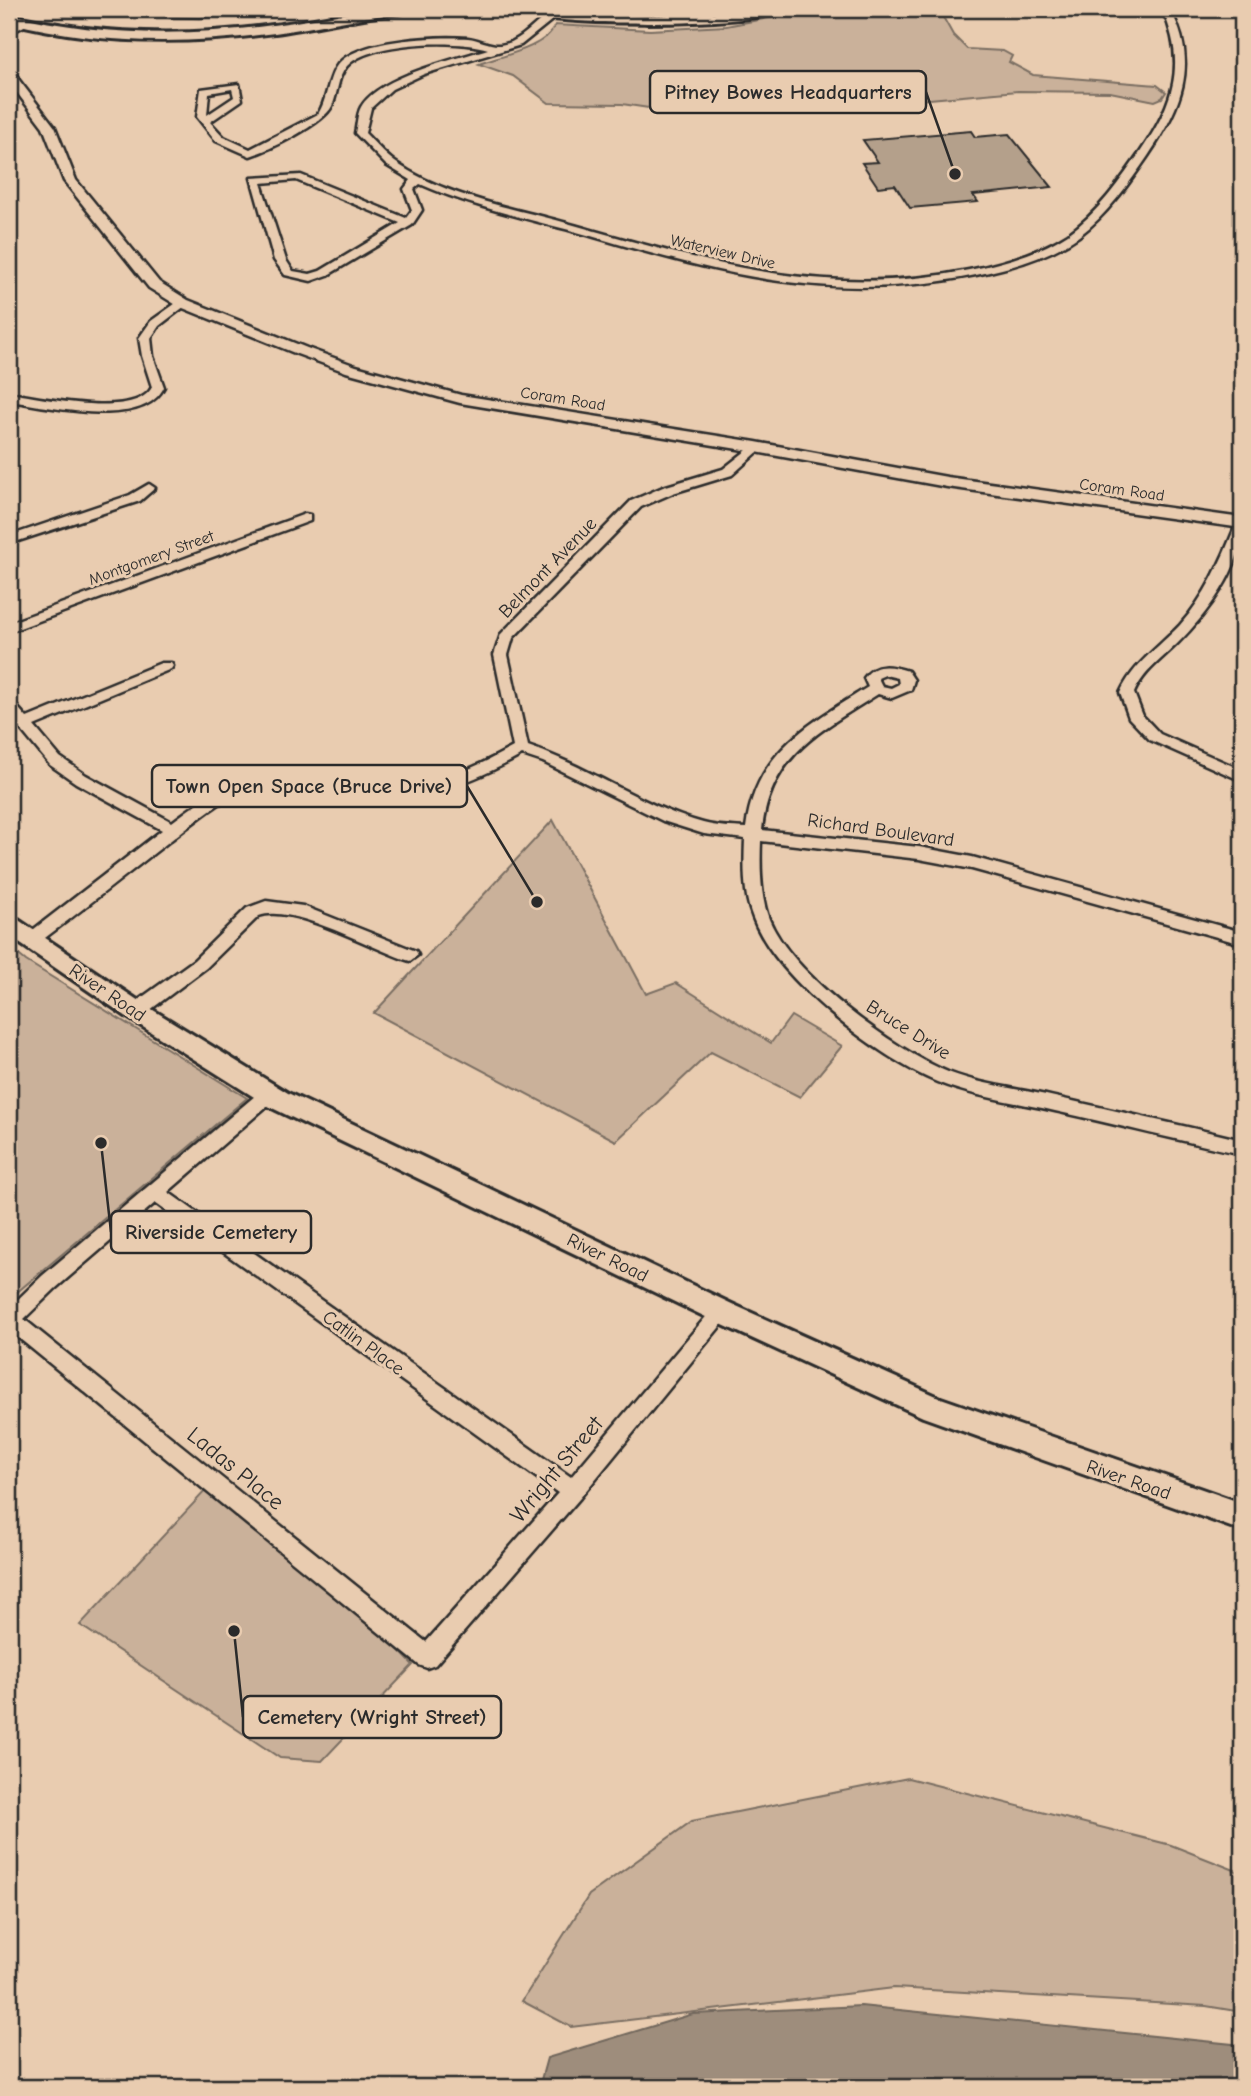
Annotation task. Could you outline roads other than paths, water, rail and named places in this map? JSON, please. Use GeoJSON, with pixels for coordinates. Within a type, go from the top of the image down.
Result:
{"type":"FeatureCollection","features":[{"type":"Feature","properties":{"kind":"main road"},"geometry":{"type":"LineString","coordinates":[[9,18],[71,32],[196,35],[276,29],[402,9]]}},
{"type":"Feature","properties":{"kind":"main road"},"geometry":{"type":"LineString","coordinates":[[513,9],[638,21],[673,21],[778,9]]}},
{"type":"Feature","properties":{"kind":"main road","name":"River Road"},"geometry":{"type":"LineString","coordinates":[[20,933],[268,1095],[722,1312],[933,1408],[1242,1517]]}},
{"type":"Feature","properties":{"kind":"street","name":"Waterview Drive"},"geometry":{"type":"LineString","coordinates":[[554,14],[518,43],[405,79],[376,96],[366,107],[360,133],[379,154],[418,179],[468,197],[682,259],[759,277],[842,286],[913,284],[966,275],[1017,261],[1073,235],[1089,222],[1142,157],[1171,111],[1178,91],[1180,71],[1178,38],[1166,9]]}},
{"type":"Feature","properties":{"kind":"street"},"geometry":{"type":"LineString","coordinates":[[9,31],[24,22]]}},
{"type":"Feature","properties":{"kind":"street"},"geometry":{"type":"LineString","coordinates":[[256,166],[329,107],[343,64],[349,60],[387,45],[404,43],[472,41],[501,50]]}},
{"type":"Feature","properties":{"kind":"street","name":"Coram Road"},"geometry":{"type":"LineString","coordinates":[[9,70],[14,81],[49,127],[70,181],[154,285],[183,303],[351,369],[460,399],[756,447],[947,482],[1242,525]]}},
{"type":"Feature","properties":{"kind":"street"},"geometry":{"type":"LineString","coordinates":[[204,122],[220,139],[256,166],[298,177],[408,223]]}},
{"type":"Feature","properties":{"kind":"street"},"geometry":{"type":"LineString","coordinates":[[256,166],[256,180],[280,260],[289,273],[311,278],[408,223],[417,210],[409,190],[418,179]]}},
{"type":"Feature","properties":{"kind":"street"},"geometry":{"type":"LineString","coordinates":[[9,397],[108,409],[144,403],[153,397],[158,387],[145,357],[147,333],[183,303]]}},
{"type":"Feature","properties":{"kind":"street","name":"Belmont Avenue"},"geometry":{"type":"LineString","coordinates":[[521,749],[501,655],[506,637],[636,504],[658,493],[702,483],[725,474],[738,467],[756,447]]}},
{"type":"Feature","properties":{"kind":"street"},"geometry":{"type":"LineString","coordinates":[[9,540],[135,498],[149,488]]}},
{"type":"Feature","properties":{"kind":"street","name":"Montgomery Street"},"geometry":{"type":"LineString","coordinates":[[9,628],[305,518]]}},
{"type":"Feature","properties":{"kind":"street"},"geometry":{"type":"LineString","coordinates":[[1242,525],[1229,564],[1206,603],[1172,641],[1136,671],[1127,693],[1136,718],[1154,737],[1242,776]]}},
{"type":"Feature","properties":{"kind":"street"},"geometry":{"type":"LineString","coordinates":[[24,725],[166,666]]}},
{"type":"Feature","properties":{"kind":"street","name":"Bruce Drive"},"geometry":{"type":"LineString","coordinates":[[876,689],[804,737],[782,757],[769,776],[759,802],[753,834],[753,887],[762,922],[782,953],[820,994],[868,1031],[929,1071],[976,1087],[1242,1147]]}},
{"type":"Feature","properties":{"kind":"street"},"geometry":{"type":"LineString","coordinates":[[9,706],[39,745],[69,771],[174,830]]}},
{"type":"Feature","properties":{"kind":"street"},"geometry":{"type":"LineString","coordinates":[[20,933],[229,792],[263,779],[288,779],[332,789],[379,795],[418,793],[461,781],[521,749]]}},
{"type":"Feature","properties":{"kind":"street","name":"Richard Boulevard"},"geometry":{"type":"LineString","coordinates":[[521,749],[548,758],[669,817],[704,829],[919,853],[972,863],[1242,938]]}},
{"type":"Feature","properties":{"kind":"street"},"geometry":{"type":"LineString","coordinates":[[136,1011],[200,964],[253,912],[266,907],[297,910],[410,955]]}},
{"type":"Feature","properties":{"kind":"street"},"geometry":{"type":"LineString","coordinates":[[10,1321],[49,1282],[268,1095]]}},
{"type":"Feature","properties":{"kind":"street","name":"Catlin Place"},"geometry":{"type":"LineString","coordinates":[[154,1192],[573,1491]]}},
{"type":"Feature","properties":{"kind":"street","name":"Wright Street"},"geometry":{"type":"LineString","coordinates":[[427,1657],[573,1491],[722,1312]]}},
{"type":"Feature","properties":{"kind":"street","name":"Ladas Place"},"geometry":{"type":"LineString","coordinates":[[10,1321],[427,1657]]}},
{"type":"Feature","properties":{"kind":"waterway"},"geometry":{"type":"LineString","coordinates":[[62,15],[153,12],[168,17],[200,18],[257,9]]}},
{"type":"Feature","properties":{"kind":"place","name":"Pitney Bowes Headquarters"},"geometry":{"type":"Point","coordinates":[955,174]}},
{"type":"Feature","properties":{"kind":"place","name":"Town Open Space (Bruce Drive)"},"geometry":{"type":"Point","coordinates":[537,902]}},
{"type":"Feature","properties":{"kind":"place","name":"Riverside Cemetery"},"geometry":{"type":"Point","coordinates":[101,1143]}},
{"type":"Feature","properties":{"kind":"place","name":"Cemetery (Wright Street)"},"geometry":{"type":"Point","coordinates":[234,1631]}}]}
